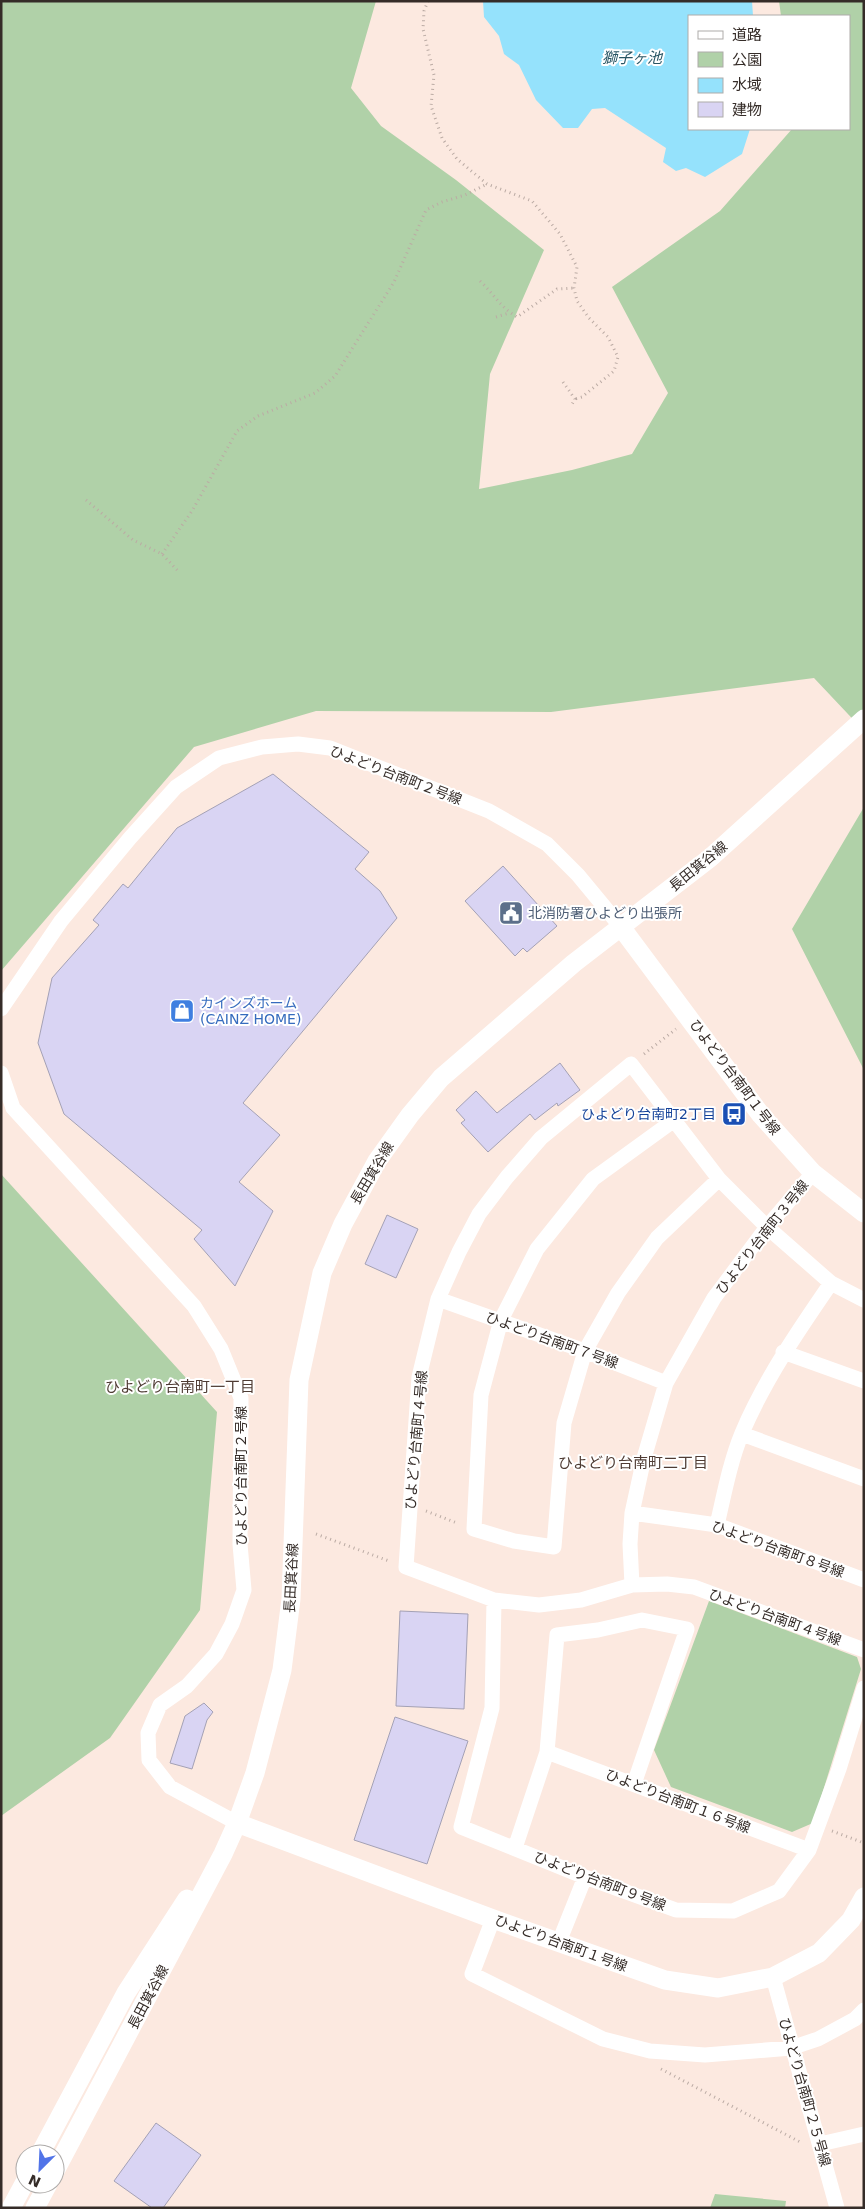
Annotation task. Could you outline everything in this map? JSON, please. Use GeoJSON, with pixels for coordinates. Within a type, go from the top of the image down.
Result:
{"type":"FeatureCollection","features":[{"type":"Feature","properties":{"kind":"street","name":"長田箕谷線"},"geometry":{"type":"LineString","coordinates":[[65,2152],[223,1854],[238,1823],[255,1772],[282,1670],[291,1599],[299,1380],[322,1273],[339,1232],[377,1161],[410,1114],[440,1078],[574,963],[710,858],[864,719]]}},
{"type":"Feature","properties":{"kind":"street","name":"ひよどり台南町２号線"},"geometry":{"type":"LineString","coordinates":[[1,1008],[61,921],[130,838],[176,787],[219,758],[262,747],[298,744],[330,748],[489,811],[547,844],[578,875],[621,927]]}},
{"type":"Feature","properties":{"kind":"street","name":"ひよどり台南町１号線"},"geometry":{"type":"LineString","coordinates":[[621,927],[761,1115],[813,1173],[864,1213]]}},
{"type":"Feature","properties":{"kind":"street"},"geometry":{"type":"LineString","coordinates":[[631,1064],[719,1179],[766,1227],[831,1283],[864,1300]]}},
{"type":"Feature","properties":{"kind":"street","name":"ひよどり台南町４号線"},"geometry":{"type":"LineString","coordinates":[[631,1064],[541,1138],[507,1177],[479,1214],[459,1252],[438,1299],[419,1377],[406,1567],[494,1600],[547,1604],[581,1600],[632,1585],[667,1584],[694,1587],[864,1650]]}},
{"type":"Feature","properties":{"kind":"street","name":"ひよどり台南町２号線"},"geometry":{"type":"LineString","coordinates":[[1,1073],[12,1108],[194,1306],[221,1349],[241,1398],[240,1544],[244,1590],[232,1624],[216,1654],[187,1686],[160,1706],[148,1733],[150,1760],[170,1787],[238,1823]]}},
{"type":"Feature","properties":{"kind":"street"},"geometry":{"type":"LineString","coordinates":[[673,1121],[593,1179],[537,1249],[501,1320],[481,1395],[474,1529],[514,1541],[554,1547],[564,1423],[586,1351],[618,1293],[657,1238],[719,1179]]}},
{"type":"Feature","properties":{"kind":"street","name":"ひよどり台南町３号線"},"geometry":{"type":"LineString","coordinates":[[632,1585],[630,1544],[632,1513],[644,1458],[666,1383],[714,1298],[766,1227],[813,1173]]}},
{"type":"Feature","properties":{"kind":"street"},"geometry":{"type":"LineString","coordinates":[[717,1525],[728,1478],[742,1434],[783,1352],[831,1283]]}},
{"type":"Feature","properties":{"kind":"street","name":"ひよどり台南町７号線"},"geometry":{"type":"LineString","coordinates":[[438,1299],[586,1351],[666,1383]]}},
{"type":"Feature","properties":{"kind":"street"},"geometry":{"type":"LineString","coordinates":[[783,1352],[864,1381]]}},
{"type":"Feature","properties":{"kind":"street"},"geometry":{"type":"LineString","coordinates":[[742,1434],[864,1479]]}},
{"type":"Feature","properties":{"kind":"street","name":"ひよどり台南町８号線"},"geometry":{"type":"LineString","coordinates":[[632,1513],[717,1525],[864,1580]]}},
{"type":"Feature","properties":{"kind":"street","name":"ひよどり台南町９号線"},"geometry":{"type":"LineString","coordinates":[[494,1600],[492,1708],[461,1827],[585,1877],[676,1910],[733,1911],[779,1891],[809,1850],[819,1827],[840,1769],[864,1688]]}},
{"type":"Feature","properties":{"kind":"street"},"geometry":{"type":"LineString","coordinates":[[516,1848],[547,1752],[557,1636],[598,1630],[642,1620],[687,1629],[634,1784]]}},
{"type":"Feature","properties":{"kind":"street","name":"ひよどり台南町１６号線"},"geometry":{"type":"LineString","coordinates":[[547,1752],[809,1850]]}},
{"type":"Feature","properties":{"kind":"street","name":"長田箕谷線"},"geometry":{"type":"LineString","coordinates":[[45,2144],[126,1993],[238,1823]]}},
{"type":"Feature","properties":{"kind":"street","name":"ひよどり台南町１号線"},"geometry":{"type":"LineString","coordinates":[[238,1823],[493,1919],[665,1980],[718,1988],[773,1977],[819,1953],[851,1920],[864,1897]]}},
{"type":"Feature","properties":{"kind":"street"},"geometry":{"type":"LineString","coordinates":[[559,1942],[585,1877]]}},
{"type":"Feature","properties":{"kind":"street"},"geometry":{"type":"LineString","coordinates":[[493,1919],[472,1974],[603,2039],[645,2050],[704,2055],[792,2048],[818,2039],[861,2017]]}},
{"type":"Feature","properties":{"kind":"street","name":"ひよどり台南町２５号線"},"geometry":{"type":"LineString","coordinates":[[773,1977],[837,2208]]}},
{"type":"Feature","properties":{"kind":"street"},"geometry":{"type":"LineString","coordinates":[[821,2149],[864,2134]]}},
{"type":"Feature","properties":{"kind":"street"},"geometry":{"type":"LineString","coordinates":[[12,2208],[19,2194]]}},
{"type":"Feature","properties":{"kind":"street"},"geometry":{"type":"LineString","coordinates":[[35,2208],[43,2194]]}},
{"type":"Feature","properties":{"kind":"path"},"geometry":{"type":"LineString","coordinates":[[428,1],[424,11],[423,30],[434,76],[431,106],[442,138],[457,159],[487,184],[532,201],[560,234],[577,267],[574,288],[577,302],[589,318],[608,337],[618,357],[614,371],[582,397],[575,399],[571,406]]}},
{"type":"Feature","properties":{"kind":"path"},"geometry":{"type":"LineString","coordinates":[[162,554],[192,511],[237,431],[258,416],[314,393],[335,376],[394,282],[426,210],[487,184]]}},
{"type":"Feature","properties":{"kind":"path"},"geometry":{"type":"LineString","coordinates":[[480,281],[491,291],[502,307],[517,317],[557,288],[574,288]]}},
{"type":"Feature","properties":{"kind":"path"},"geometry":{"type":"LineString","coordinates":[[496,318],[510,313]]}},
{"type":"Feature","properties":{"kind":"path"},"geometry":{"type":"LineString","coordinates":[[563,382],[575,399]]}},
{"type":"Feature","properties":{"kind":"path"},"geometry":{"type":"LineString","coordinates":[[86,500],[133,540],[162,554],[178,571]]}},
{"type":"Feature","properties":{"kind":"path"},"geometry":{"type":"LineString","coordinates":[[631,1064],[690,1018]]}},
{"type":"Feature","properties":{"kind":"path"},"geometry":{"type":"LineString","coordinates":[[410,1506],[474,1529]]}},
{"type":"Feature","properties":{"kind":"path"},"geometry":{"type":"LineString","coordinates":[[316,1534],[406,1567]]}},
{"type":"Feature","properties":{"kind":"path"},"geometry":{"type":"LineString","coordinates":[[819,1827],[864,1843]]}},
{"type":"Feature","properties":{"kind":"path"},"geometry":{"type":"LineString","coordinates":[[645,2050],[654,2065],[821,2149]]}},
{"type":"Feature","properties":{"kind":"green space"},"geometry":{"type":"Polygon","coordinates":[[[1,1],[376,1],[351,88],[381,126],[456,180],[544,250],[490,374],[479,489],[572,470],[632,454],[668,393],[612,287],[720,211],[791,130],[850,130],[850,15],[781,15],[779,1],[864,1],[864,731],[814,678],[551,712],[316,711],[194,747],[1,971],[1,1]]]}},
{"type":"Feature","properties":{"kind":"green space"},"geometry":{"type":"Polygon","coordinates":[[[864,807],[864,1070],[792,929],[864,807]]]}},
{"type":"Feature","properties":{"kind":"green space"},"geometry":{"type":"Polygon","coordinates":[[[1,1174],[217,1412],[200,1610],[110,1738],[1,1816],[1,1174]]]}},
{"type":"Feature","properties":{"kind":"green space"},"geometry":{"type":"Polygon","coordinates":[[[709,1601],[857,1657],[861,1669],[813,1823],[792,1832],[671,1787],[654,1750],[709,1601]]]}},
{"type":"Feature","properties":{"kind":"green space"},"geometry":{"type":"Polygon","coordinates":[[[715,2194],[786,2201],[785,2208],[710,2208],[715,2194]]]}},
{"type":"Feature","properties":{"kind":"water","name":"獅子ヶ池"},"geometry":{"type":"Polygon","coordinates":[[[483,1],[752,1],[753,15],[688,15],[688,130],[750,130],[742,154],[705,177],[686,168],[676,171],[663,162],[666,148],[605,108],[592,109],[578,128],[563,128],[536,100],[519,65],[504,54],[499,36],[484,17],[483,1]]]}},
{"type":"Feature","properties":{"kind":"building","name":"カインズホーム (CAINZ HOME)"},"geometry":{"type":"Polygon","coordinates":[[[273,774],[369,852],[355,869],[380,891],[397,918],[243,1103],[280,1135],[239,1182],[273,1211],[235,1286],[194,1239],[202,1230],[64,1114],[38,1043],[52,978],[99,925],[93,920],[123,884],[128,888],[177,828],[273,774]]]}},
{"type":"Feature","properties":{"kind":"building","name":"北消防署ひよどり出張所"},"geometry":{"type":"Polygon","coordinates":[[[503,866],[557,926],[527,952],[523,948],[515,956],[465,901],[503,866]]]}},
{"type":"Feature","properties":{"kind":"building"},"geometry":{"type":"Polygon","coordinates":[[[560,1063],[580,1090],[558,1106],[557,1103],[535,1120],[530,1114],[488,1152],[461,1123],[465,1120],[456,1110],[476,1091],[497,1113],[560,1063]]]}},
{"type":"Feature","properties":{"kind":"building"},"geometry":{"type":"Polygon","coordinates":[[[387,1215],[418,1229],[396,1278],[365,1264],[387,1215]]]}},
{"type":"Feature","properties":{"kind":"building"},"geometry":{"type":"Polygon","coordinates":[[[400,1611],[468,1614],[464,1709],[396,1706],[400,1611]]]}},
{"type":"Feature","properties":{"kind":"building"},"geometry":{"type":"Polygon","coordinates":[[[204,1703],[213,1712],[207,1720],[192,1769],[170,1763],[185,1716],[204,1703]]]}},
{"type":"Feature","properties":{"kind":"building"},"geometry":{"type":"Polygon","coordinates":[[[395,1717],[468,1741],[427,1864],[354,1840],[395,1717]]]}},
{"type":"Feature","properties":{"kind":"building"},"geometry":{"type":"Polygon","coordinates":[[[156,2123],[201,2155],[163,2208],[152,2208],[114,2181],[156,2123]]]}},
{"type":"Feature","properties":{"kind":"place","name":"北消防署ひよどり出張所"},"geometry":{"type":"Point","coordinates":[511,913]}},
{"type":"Feature","properties":{"kind":"place","name":"カインズホーム (CAINZ HOME)"},"geometry":{"type":"Point","coordinates":[182,1011]}},
{"type":"Feature","properties":{"kind":"place","name":"ひよどり台南町2丁目"},"geometry":{"type":"Point","coordinates":[734,1114]}},
{"type":"Feature","properties":{"kind":"district","name":"ひよどり台南町一丁目"},"geometry":{"type":"Point","coordinates":[180,1387]}},
{"type":"Feature","properties":{"kind":"district","name":"ひよどり台南町二丁目"},"geometry":{"type":"Point","coordinates":[633,1463]}}]}
